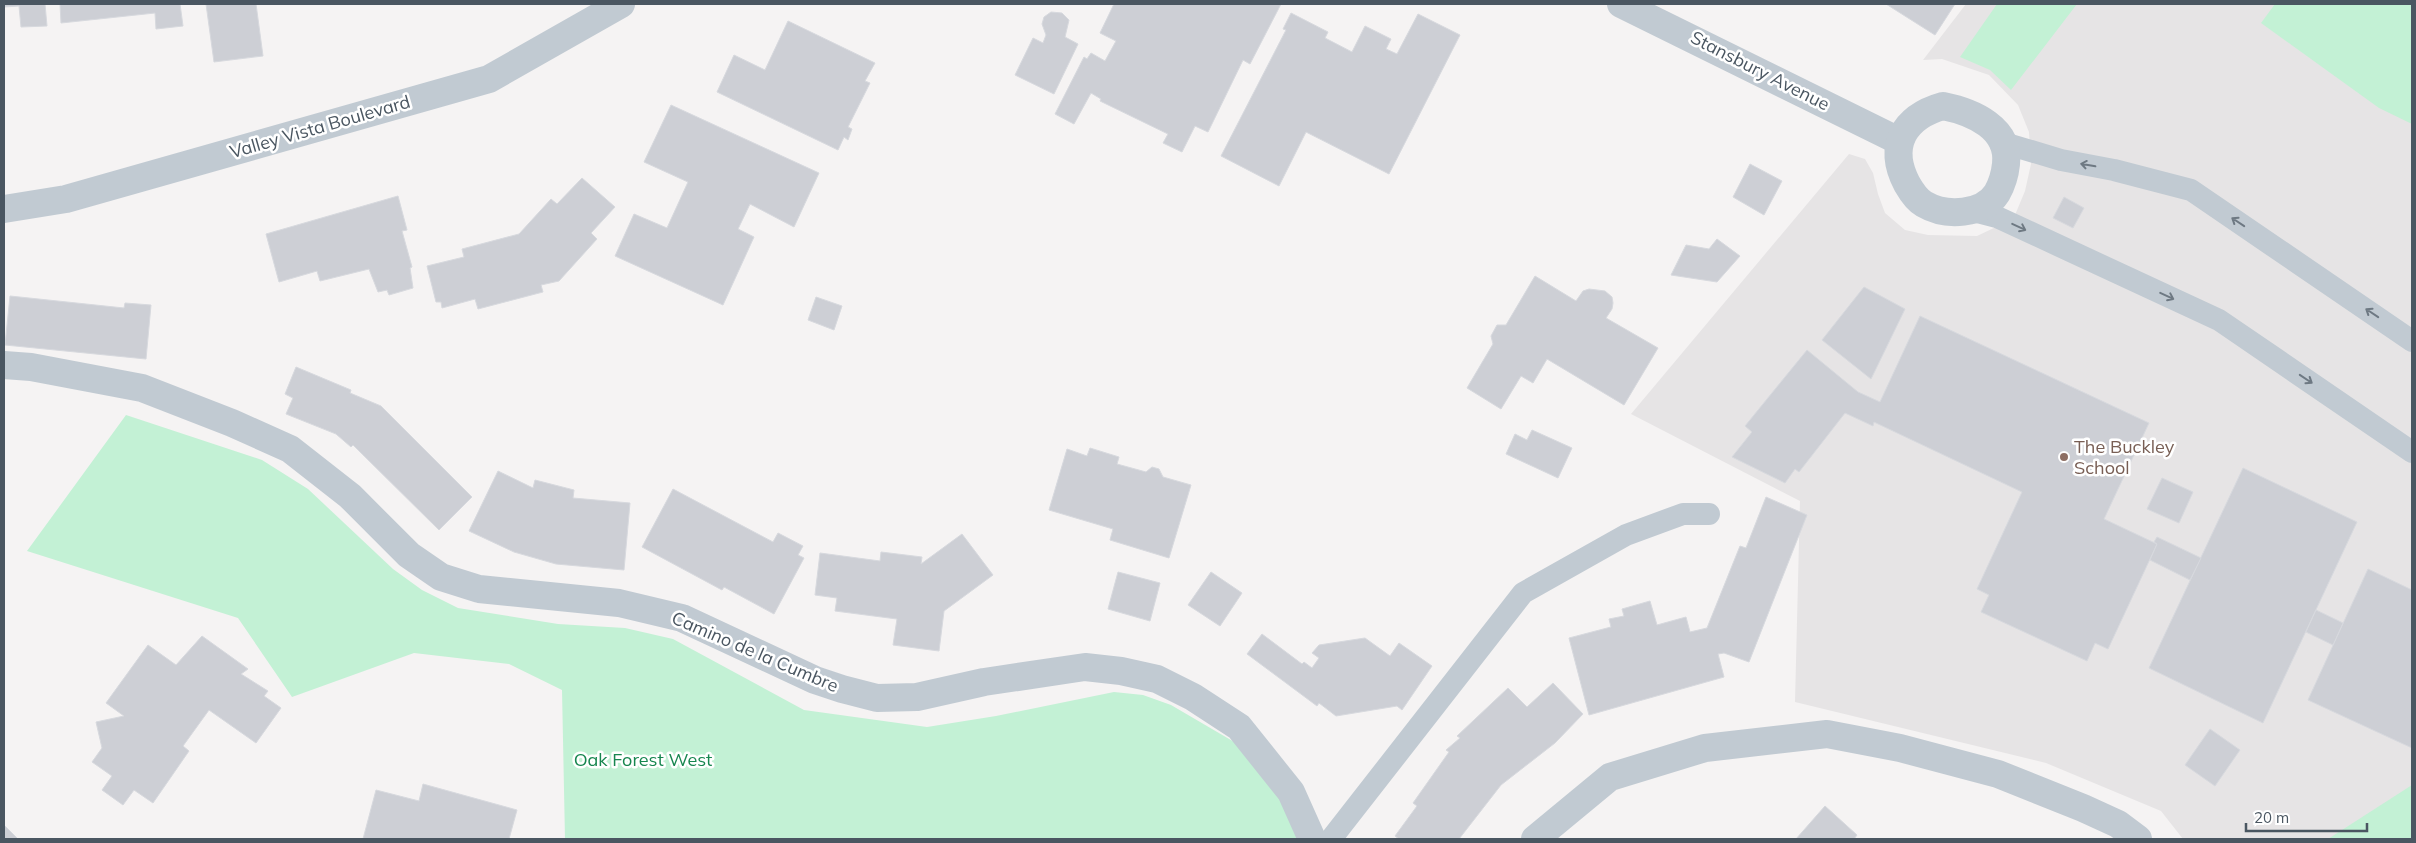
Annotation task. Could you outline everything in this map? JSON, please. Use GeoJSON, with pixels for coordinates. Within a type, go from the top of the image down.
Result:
{"type":"FeatureCollection","features":[{"type":"Feature","properties":{"kind":"street","name":"Valley Vista Boulevard"},"geometry":{"type":"LineString","coordinates":[[4,209],[66,198],[489,79],[621,4]]}},
{"type":"Feature","properties":{"kind":"street","name":"Stansbury Avenue"},"geometry":{"type":"LineString","coordinates":[[1621,4],[1899,141]]}},
{"type":"Feature","properties":{"kind":"street"},"geometry":{"type":"LineString","coordinates":[[1943,106],[1980,119],[1996,130],[2004,143],[2007,154],[2001,186],[1994,197],[1974,211],[1948,211],[1924,204],[1912,193],[1899,163],[1899,141],[1913,119],[1943,106]]}},
{"type":"Feature","properties":{"kind":"street","name":"Camino de la Cumbre"},"geometry":{"type":"LineString","coordinates":[[4,364],[31,366],[142,388],[232,423],[290,449],[350,496],[409,555],[441,576],[479,589],[619,602],[682,618],[815,680],[842,689],[877,698],[917,697],[984,682],[1085,667],[1121,671],[1157,679],[1193,697],[1239,727],[1290,792],[1312,839]]}},
{"type":"Feature","properties":{"kind":"street"},"geometry":{"type":"LineString","coordinates":[[1535,839],[1610,777],[1705,748],[1827,734],[1900,748],[1998,774],[2118,824],[2138,839]]}},
{"type":"Feature","properties":{"kind":"lane"},"geometry":{"type":"LineString","coordinates":[[2004,143],[2061,160],[2114,170],[2191,190],[2412,341]]}},
{"type":"Feature","properties":{"kind":"lane"},"geometry":{"type":"LineString","coordinates":[[1974,211],[1998,217],[2219,320],[2412,452]]}},
{"type":"Feature","properties":{"kind":"lane"},"geometry":{"type":"LineString","coordinates":[[1331,839],[1523,594],[1626,535],[1683,514],[1709,514]]}},
{"type":"Feature","properties":{"kind":"shaded area","name":"The Buckley School"},"geometry":{"type":"Polygon","coordinates":[[[1966,4],[2412,4],[2412,839],[2183,839],[2161,811],[2046,763],[1795,702],[1800,501],[1631,414],[1849,154],[1865,159],[1873,173],[1885,213],[1905,230],[1928,235],[1977,236],[2015,215],[2025,191],[2031,164],[2029,132],[2018,105],[1989,75],[1942,59],[1923,60],[1966,4]]]}},
{"type":"Feature","properties":{"kind":"green space"},"geometry":{"type":"Polygon","coordinates":[[[1997,4],[2077,4],[2011,90],[1990,70],[1960,57],[1997,4]]]}},
{"type":"Feature","properties":{"kind":"green space"},"geometry":{"type":"Polygon","coordinates":[[[2275,4],[2412,4],[2412,124],[2379,108],[2261,23],[2275,4]]]}},
{"type":"Feature","properties":{"kind":"green space","name":"Oak Forest West"},"geometry":{"type":"Polygon","coordinates":[[[126,415],[262,460],[308,489],[393,569],[422,590],[458,608],[558,624],[625,628],[673,639],[804,710],[927,727],[996,716],[1114,692],[1143,695],[1171,705],[1236,743],[1265,765],[1301,839],[565,839],[562,690],[509,664],[414,653],[292,697],[238,618],[27,551],[126,415]]]}},
{"type":"Feature","properties":{"kind":"green space"},"geometry":{"type":"Polygon","coordinates":[[[2412,785],[2412,839],[2328,839],[2412,785]]]}},
{"type":"Feature","properties":{"kind":"building"},"geometry":{"type":"Polygon","coordinates":[[[4,4],[45,4],[47,26],[21,27],[19,6],[4,7],[4,4]]]}},
{"type":"Feature","properties":{"kind":"building"},"geometry":{"type":"Polygon","coordinates":[[[60,4],[180,4],[183,26],[156,29],[155,13],[61,23],[60,4]]]}},
{"type":"Feature","properties":{"kind":"building"},"geometry":{"type":"Polygon","coordinates":[[[206,4],[256,4],[263,56],[214,62],[206,4]]]}},
{"type":"Feature","properties":{"kind":"building"},"geometry":{"type":"Polygon","coordinates":[[[1114,4],[1281,4],[1250,64],[1243,60],[1208,132],[1195,126],[1182,152],[1163,143],[1168,134],[1100,101],[1101,99],[1091,93],[1074,124],[1055,114],[1084,57],[1087,59],[1091,53],[1105,61],[1116,41],[1100,33],[1114,4]]]}},
{"type":"Feature","properties":{"kind":"building"},"geometry":{"type":"Polygon","coordinates":[[[1886,4],[1955,4],[1935,35],[1886,4]]]}},
{"type":"Feature","properties":{"kind":"building"},"geometry":{"type":"Polygon","coordinates":[[[1051,12],[1062,13],[1069,20],[1065,37],[1078,44],[1054,94],[1015,75],[1033,38],[1043,43],[1046,35],[1042,24],[1044,17],[1051,12]]]}},
{"type":"Feature","properties":{"kind":"building"},"geometry":{"type":"Polygon","coordinates":[[[1291,13],[1328,32],[1325,38],[1352,52],[1365,26],[1391,39],[1386,49],[1397,54],[1418,14],[1460,35],[1389,174],[1306,132],[1279,186],[1221,156],[1286,30],[1283,29],[1291,13]]]}},
{"type":"Feature","properties":{"kind":"building"},"geometry":{"type":"Polygon","coordinates":[[[788,21],[875,63],[865,81],[870,83],[848,127],[852,129],[848,140],[844,137],[838,150],[717,92],[734,55],[765,70],[788,21]]]}},
{"type":"Feature","properties":{"kind":"building"},"geometry":{"type":"Polygon","coordinates":[[[671,105],[819,173],[794,227],[750,204],[738,229],[754,237],[723,305],[615,256],[634,214],[667,228],[688,182],[644,162],[671,105]]]}},
{"type":"Feature","properties":{"kind":"building"},"geometry":{"type":"Polygon","coordinates":[[[1750,164],[1782,181],[1764,215],[1733,197],[1750,164]]]}},
{"type":"Feature","properties":{"kind":"building"},"geometry":{"type":"Polygon","coordinates":[[[582,178],[615,207],[591,233],[597,239],[559,281],[541,285],[543,292],[478,309],[475,299],[442,308],[441,302],[436,302],[427,266],[464,257],[462,249],[519,234],[551,199],[557,204],[582,178]]]}},
{"type":"Feature","properties":{"kind":"building"},"geometry":{"type":"Polygon","coordinates":[[[398,196],[407,230],[402,231],[412,267],[410,268],[413,288],[389,295],[387,290],[378,292],[369,269],[320,281],[317,271],[279,282],[266,234],[398,196]]]}},
{"type":"Feature","properties":{"kind":"building"},"geometry":{"type":"Polygon","coordinates":[[[2064,197],[2084,208],[2073,228],[2053,218],[2064,197]]]}},
{"type":"Feature","properties":{"kind":"building"},"geometry":{"type":"Polygon","coordinates":[[[1717,239],[1740,256],[1717,282],[1671,275],[1686,245],[1709,249],[1717,239]]]}},
{"type":"Feature","properties":{"kind":"building"},"geometry":{"type":"Polygon","coordinates":[[[1535,276],[1576,301],[1583,291],[1589,289],[1605,291],[1612,297],[1613,303],[1612,309],[1606,318],[1658,348],[1624,405],[1547,359],[1533,383],[1521,376],[1501,409],[1467,388],[1493,344],[1491,336],[1497,325],[1506,325],[1535,276]]]}},
{"type":"Feature","properties":{"kind":"building"},"geometry":{"type":"Polygon","coordinates":[[[1864,287],[1905,309],[1871,379],[1822,340],[1864,287]]]}},
{"type":"Feature","properties":{"kind":"building"},"geometry":{"type":"Polygon","coordinates":[[[10,296],[124,308],[125,303],[151,305],[146,359],[5,345],[10,296]]]}},
{"type":"Feature","properties":{"kind":"building"},"geometry":{"type":"Polygon","coordinates":[[[816,297],[842,306],[834,330],[808,320],[816,297]]]}},
{"type":"Feature","properties":{"kind":"building"},"geometry":{"type":"Polygon","coordinates":[[[1920,316],[2149,423],[2104,519],[2157,544],[2108,649],[2095,643],[2087,661],[1981,612],[1989,595],[1977,589],[2022,492],[1874,422],[1873,426],[1845,413],[1799,472],[1795,469],[1785,483],[1732,457],[1752,432],[1745,426],[1807,350],[1858,392],[1880,402],[1920,316]]]}},
{"type":"Feature","properties":{"kind":"building"},"geometry":{"type":"Polygon","coordinates":[[[296,367],[351,390],[350,393],[381,406],[472,497],[439,530],[353,445],[351,447],[336,434],[286,414],[293,398],[285,394],[296,367]]]}},
{"type":"Feature","properties":{"kind":"building"},"geometry":{"type":"Polygon","coordinates":[[[1532,430],[1572,448],[1558,478],[1506,454],[1515,434],[1527,440],[1532,430]]]}},
{"type":"Feature","properties":{"kind":"building"},"geometry":{"type":"Polygon","coordinates":[[[1090,448],[1119,457],[1117,464],[1146,472],[1152,467],[1159,469],[1163,477],[1191,485],[1169,558],[1110,540],[1113,529],[1049,510],[1067,449],[1087,456],[1090,448]]]}},
{"type":"Feature","properties":{"kind":"building"},"geometry":{"type":"Polygon","coordinates":[[[2243,468],[2357,522],[2263,723],[2149,668],[2243,468]]]}},
{"type":"Feature","properties":{"kind":"building"},"geometry":{"type":"Polygon","coordinates":[[[498,471],[533,488],[535,480],[574,490],[573,498],[630,503],[624,570],[556,564],[514,552],[469,531],[498,471]]]}},
{"type":"Feature","properties":{"kind":"building"},"geometry":{"type":"Polygon","coordinates":[[[2162,478],[2193,492],[2179,523],[2147,509],[2162,478]]]}},
{"type":"Feature","properties":{"kind":"building"},"geometry":{"type":"Polygon","coordinates":[[[673,489],[773,542],[778,533],[803,546],[798,555],[804,558],[774,614],[724,587],[722,590],[642,547],[673,489]]]}},
{"type":"Feature","properties":{"kind":"building"},"geometry":{"type":"Polygon","coordinates":[[[1766,497],[1807,515],[1749,662],[1724,653],[1718,654],[1724,677],[1589,715],[1569,638],[1611,627],[1609,619],[1624,616],[1622,609],[1650,601],[1657,625],[1686,617],[1690,632],[1707,628],[1740,546],[1746,548],[1766,497]]]}},
{"type":"Feature","properties":{"kind":"building"},"geometry":{"type":"Polygon","coordinates":[[[962,534],[993,575],[944,611],[939,651],[893,645],[897,619],[835,611],[837,598],[815,595],[820,553],[880,561],[881,552],[922,557],[921,564],[962,534]]]}},
{"type":"Feature","properties":{"kind":"building"},"geometry":{"type":"Polygon","coordinates":[[[2157,537],[2201,558],[2190,580],[2150,560],[2157,544],[2154,542],[2157,537]]]}},
{"type":"Feature","properties":{"kind":"building"},"geometry":{"type":"Polygon","coordinates":[[[2368,569],[2412,590],[2412,748],[2308,700],[2368,569]]]}},
{"type":"Feature","properties":{"kind":"building"},"geometry":{"type":"Polygon","coordinates":[[[1118,572],[1160,583],[1150,621],[1108,609],[1118,572]]]}},
{"type":"Feature","properties":{"kind":"building"},"geometry":{"type":"Polygon","coordinates":[[[1211,572],[1242,593],[1220,626],[1188,605],[1211,572]]]}},
{"type":"Feature","properties":{"kind":"building"},"geometry":{"type":"Polygon","coordinates":[[[2316,610],[2343,623],[2333,645],[2306,632],[2316,610]]]}},
{"type":"Feature","properties":{"kind":"building"},"geometry":{"type":"Polygon","coordinates":[[[1262,634],[1302,664],[1304,662],[1312,668],[1319,658],[1312,653],[1319,645],[1365,638],[1390,656],[1399,643],[1432,666],[1402,710],[1397,706],[1336,716],[1319,703],[1317,706],[1247,654],[1262,634]]]}},
{"type":"Feature","properties":{"kind":"building"},"geometry":{"type":"Polygon","coordinates":[[[202,636],[248,669],[241,674],[268,691],[264,696],[281,708],[256,743],[209,710],[183,746],[189,751],[153,803],[134,790],[123,805],[102,790],[112,776],[92,762],[102,748],[96,722],[124,716],[106,703],[148,645],[176,665],[202,636]]]}},
{"type":"Feature","properties":{"kind":"building"},"geometry":{"type":"Polygon","coordinates":[[[1553,683],[1583,714],[1555,743],[1501,785],[1459,839],[1399,839],[1395,836],[1417,806],[1413,803],[1449,752],[1446,750],[1460,738],[1457,736],[1508,688],[1527,707],[1553,683]]]}},
{"type":"Feature","properties":{"kind":"building"},"geometry":{"type":"Polygon","coordinates":[[[2210,729],[2240,750],[2215,786],[2185,765],[2210,729]]]}},
{"type":"Feature","properties":{"kind":"building"},"geometry":{"type":"Polygon","coordinates":[[[423,784],[517,810],[509,839],[363,839],[376,790],[419,801],[423,784]]]}},
{"type":"Feature","properties":{"kind":"building"},"geometry":{"type":"Polygon","coordinates":[[[1825,806],[1857,835],[1854,839],[1796,839],[1825,806]]]}},
{"type":"Feature","properties":{"kind":"building"},"geometry":{"type":"Polygon","coordinates":[[[4,825],[18,839],[4,839],[4,825]]]}},
{"type":"Feature","properties":{"kind":"place","name":"The Buckley School"},"geometry":{"type":"Point","coordinates":[2064,457]}}]}
